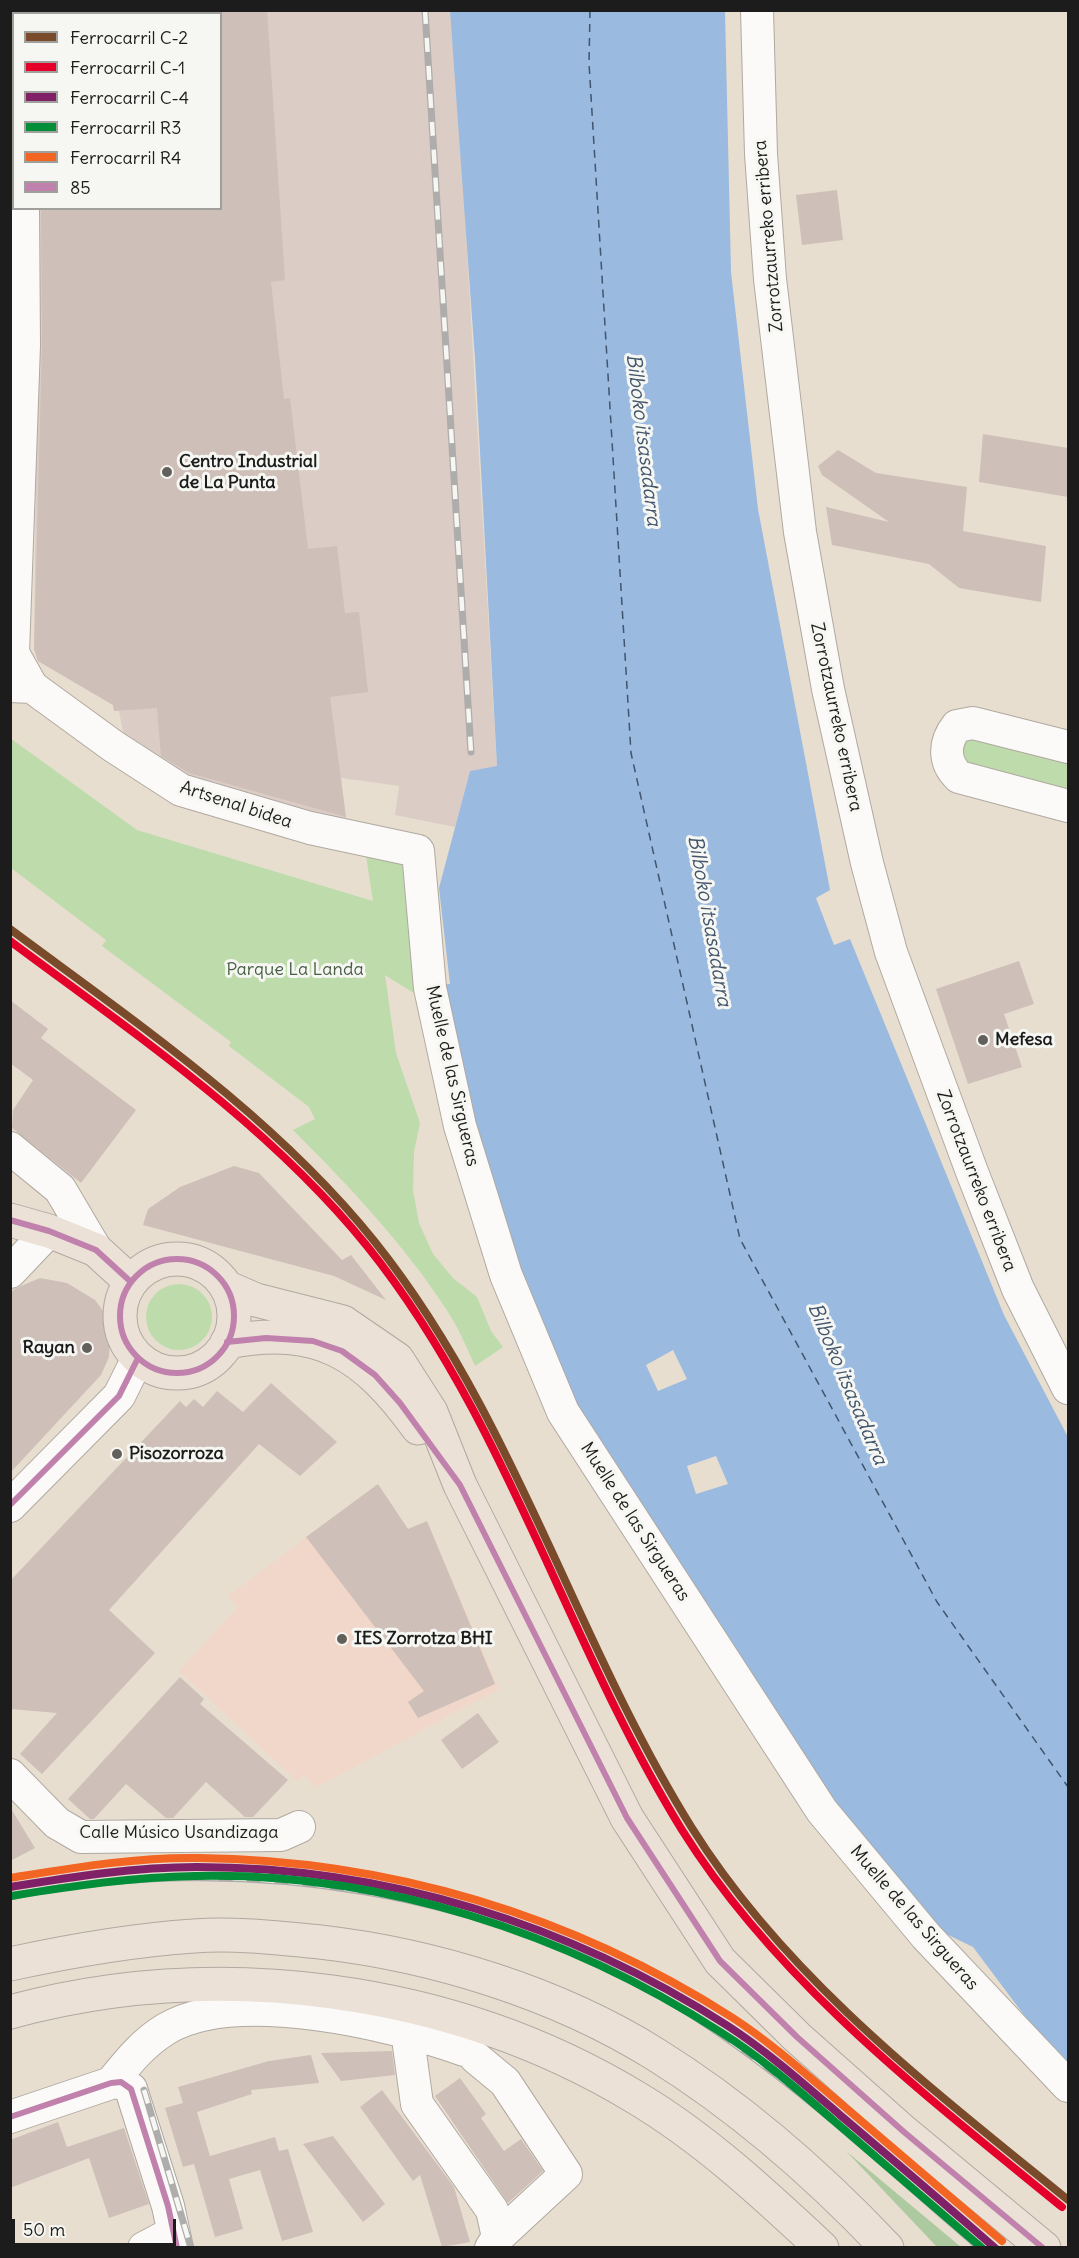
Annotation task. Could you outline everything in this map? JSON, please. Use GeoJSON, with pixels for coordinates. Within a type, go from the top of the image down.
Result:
{"type":"FeatureCollection","features":[{"type":"Feature","properties":{"kind":"main road"},"geometry":{"type":"LineString","coordinates":[[10,1220],[49,1231],[96,1250],[131,1282]]}},
{"type":"Feature","properties":{"kind":"main road"},"geometry":{"type":"LineString","coordinates":[[180,1259],[199,1263],[214,1273],[226,1287],[233,1305],[233,1324],[227,1342],[218,1355],[204,1366],[188,1372],[161,1370],[138,1358],[124,1337],[120,1313],[123,1296],[131,1282],[145,1269],[162,1261],[180,1259]]}},
{"type":"Feature","properties":{"kind":"main road"},"geometry":{"type":"LineString","coordinates":[[226,1287],[256,1300],[343,1322],[397,1359],[430,1412],[460,1485],[627,1818],[720,1961],[797,2037],[904,2132],[1044,2247]]}},
{"type":"Feature","properties":{"kind":"main road"},"geometry":{"type":"LineString","coordinates":[[227,1342],[266,1338],[313,1341],[342,1351],[381,1382],[460,1485]]}},
{"type":"Feature","properties":{"kind":"main road"},"geometry":{"type":"LineString","coordinates":[[10,1964],[58,1953],[195,1935],[284,1938],[380,1949],[451,1966],[520,1990],[587,2019],[655,2054],[759,2128],[887,2247]]}},
{"type":"Feature","properties":{"kind":"main road"},"geometry":{"type":"LineString","coordinates":[[10,2012],[57,1999],[195,1984],[274,1986],[370,1998],[439,2013],[570,2060],[637,2098],[736,2169],[822,2247]]}},
{"type":"Feature","properties":{"kind":"street","name":"Zorrotzaurreko erribera"},"geometry":{"type":"LineString","coordinates":[[757,10],[761,154],[770,279],[800,532],[828,689],[867,863],[891,952],[968,1161],[1018,1289],[1068,1388]]}},
{"type":"Feature","properties":{"kind":"street"},"geometry":{"type":"LineString","coordinates":[[21,686],[13,653],[17,345],[23,210]]}},
{"type":"Feature","properties":{"kind":"street","name":"Artsenal bidea"},"geometry":{"type":"LineString","coordinates":[[21,686],[181,790],[310,828],[418,851]]}},
{"type":"Feature","properties":{"kind":"street"},"geometry":{"type":"LineString","coordinates":[[1068,747],[974,723],[957,726],[947,738],[947,756],[951,770],[959,777],[1068,806]]}},
{"type":"Feature","properties":{"kind":"street","name":"Muelle de las Sirgueras"},"geometry":{"type":"LineString","coordinates":[[418,851],[430,988],[460,1126],[506,1275],[563,1412],[822,1811],[926,1936],[1068,2086]]}},
{"type":"Feature","properties":{"kind":"street"},"geometry":{"type":"LineString","coordinates":[[10,1148],[60,1189],[96,1250]]}},
{"type":"Feature","properties":{"kind":"street"},"geometry":{"type":"LineString","coordinates":[[10,1272],[49,1231]]}},
{"type":"Feature","properties":{"kind":"street"},"geometry":{"type":"LineString","coordinates":[[16,1488],[118,1396],[138,1358]]}},
{"type":"Feature","properties":{"kind":"street","name":"Calle Músico Usandizaga"},"geometry":{"type":"LineString","coordinates":[[10,1775],[57,1823],[81,1837],[281,1835],[299,1827]]}},
{"type":"Feature","properties":{"kind":"street"},"geometry":{"type":"LineString","coordinates":[[111,2083],[142,2046],[168,2028],[218,2013],[288,2011],[407,2031],[468,2059],[505,2082],[574,2184],[495,2242]]}},
{"type":"Feature","properties":{"kind":"street"},"geometry":{"type":"LineString","coordinates":[[407,2031],[418,2097],[417,2104],[492,2210],[495,2242]]}},
{"type":"Feature","properties":{"kind":"street"},"geometry":{"type":"LineString","coordinates":[[10,2117],[111,2083],[121,2082],[131,2089],[168,2206],[161,2244]]}},
{"type":"Feature","properties":{"kind":"shaded area"},"geometry":{"type":"Polygon","coordinates":[[[450,11],[463,181],[497,767],[470,771],[455,827],[395,815],[399,786],[341,778],[347,828],[184,786],[126,747],[119,711],[114,711],[113,705],[38,661],[34,649],[39,210],[222,210],[222,12],[41,12],[450,11]]]}},
{"type":"Feature","properties":{"kind":"shaded area","name":"IES Zorrotza BHI"},"geometry":{"type":"Polygon","coordinates":[[[378,1484],[408,1529],[427,1521],[499,1689],[317,1787],[303,1775],[297,1781],[179,1671],[238,1607],[228,1596],[378,1484]]]}},
{"type":"Feature","properties":{"kind":"green space"},"geometry":{"type":"Polygon","coordinates":[[[965,736],[1068,757],[1068,793],[962,762],[959,741],[965,736]]]}},
{"type":"Feature","properties":{"kind":"green space","name":"Parque La Landa"},"geometry":{"type":"Polygon","coordinates":[[[10,738],[137,830],[373,901],[366,856],[412,855],[425,1000],[385,975],[396,1053],[420,1123],[414,1152],[413,1190],[419,1223],[433,1254],[453,1278],[477,1297],[491,1331],[503,1347],[475,1366],[452,1318],[414,1263],[355,1195],[293,1130],[315,1119],[309,1107],[229,1046],[231,1042],[102,946],[106,940],[11,868],[10,738]]]}},
{"type":"Feature","properties":{"kind":"green space"},"geometry":{"type":"Polygon","coordinates":[[[179,1284],[192,1287],[202,1294],[209,1304],[212,1317],[209,1330],[202,1340],[192,1347],[179,1350],[166,1347],[156,1340],[149,1330],[146,1317],[149,1304],[156,1294],[166,1287],[179,1284]]]}},
{"type":"Feature","properties":{"kind":"green space"},"geometry":{"type":"Polygon","coordinates":[[[846,2151],[961,2247],[937,2247],[846,2151]]]}},
{"type":"Feature","properties":{"kind":"water","name":"Bilboko itsasadarra"},"geometry":{"type":"Polygon","coordinates":[[[450,11],[725,11],[731,272],[758,509],[830,890],[816,898],[834,945],[850,939],[1004,1315],[1068,1437],[1068,2066],[1036,2031],[973,1947],[936,1929],[827,1805],[572,1408],[508,1257],[440,985],[450,984],[439,888],[470,771],[497,766],[475,359],[450,11]]]}},
{"type":"Feature","properties":{"kind":"pier"},"geometry":{"type":"Polygon","coordinates":[[[673,1350],[687,1379],[658,1391],[646,1365],[673,1350]]]}},
{"type":"Feature","properties":{"kind":"pier"},"geometry":{"type":"Polygon","coordinates":[[[716,1456],[728,1484],[696,1494],[687,1466],[716,1456]]]}},
{"type":"Feature","properties":{"kind":"building","name":"Centro Industrial de La Punta"},"geometry":{"type":"Polygon","coordinates":[[[220,10],[267,10],[285,280],[271,282],[284,399],[290,398],[308,549],[337,546],[345,613],[359,612],[368,692],[330,697],[346,817],[189,773],[161,756],[157,708],[114,711],[113,705],[38,661],[34,649],[42,345],[41,210],[222,210],[222,12],[220,10]]]}},
{"type":"Feature","properties":{"kind":"building"},"geometry":{"type":"Polygon","coordinates":[[[837,190],[843,240],[802,245],[796,195],[837,190]]]}},
{"type":"Feature","properties":{"kind":"building"},"geometry":{"type":"Polygon","coordinates":[[[983,434],[1068,448],[1068,497],[979,482],[983,434]]]}},
{"type":"Feature","properties":{"kind":"building"},"geometry":{"type":"Polygon","coordinates":[[[838,450],[876,473],[967,487],[963,531],[1046,546],[1041,602],[959,588],[929,564],[832,545],[826,507],[889,522],[822,475],[818,466],[838,450]]]}},
{"type":"Feature","properties":{"kind":"building","name":"Mefesa"},"geometry":{"type":"Polygon","coordinates":[[[1019,961],[1034,1004],[1004,1014],[1022,1067],[968,1084],[936,989],[1019,961]]]}},
{"type":"Feature","properties":{"kind":"building"},"geometry":{"type":"Polygon","coordinates":[[[10,1000],[48,1029],[41,1038],[136,1110],[81,1183],[12,1128],[13,1110],[33,1080],[10,1063],[10,1000]]]}},
{"type":"Feature","properties":{"kind":"building"},"geometry":{"type":"Polygon","coordinates":[[[234,1166],[259,1173],[342,1260],[351,1255],[386,1300],[334,1276],[143,1225],[148,1209],[180,1187],[234,1166]]]}},
{"type":"Feature","properties":{"kind":"building"},"geometry":{"type":"Polygon","coordinates":[[[40,1278],[67,1283],[95,1300],[104,1312],[110,1339],[109,1357],[101,1375],[10,1473],[10,1294],[14,1289],[40,1278]]]}},
{"type":"Feature","properties":{"kind":"building"},"geometry":{"type":"Polygon","coordinates":[[[271,1383],[337,1442],[300,1476],[259,1444],[109,1610],[155,1653],[42,1774],[20,1754],[57,1713],[10,1709],[10,1581],[180,1401],[186,1407],[194,1399],[203,1407],[217,1391],[243,1412],[271,1383]]]}},
{"type":"Feature","properties":{"kind":"building"},"geometry":{"type":"Polygon","coordinates":[[[378,1484],[408,1529],[427,1521],[495,1684],[418,1718],[408,1702],[424,1691],[306,1537],[378,1484]]]}},
{"type":"Feature","properties":{"kind":"building"},"geometry":{"type":"Polygon","coordinates":[[[180,1677],[204,1699],[200,1704],[288,1780],[253,1817],[245,1817],[206,1782],[173,1818],[166,1818],[126,1784],[94,1819],[90,1819],[68,1799],[180,1677]]]}},
{"type":"Feature","properties":{"kind":"building"},"geometry":{"type":"Polygon","coordinates":[[[478,1713],[499,1742],[462,1769],[441,1740],[478,1713]]]}},
{"type":"Feature","properties":{"kind":"building"},"geometry":{"type":"Polygon","coordinates":[[[10,1807],[35,1848],[10,1861],[10,1807]]]}},
{"type":"Feature","properties":{"kind":"building"},"geometry":{"type":"Polygon","coordinates":[[[392,2051],[395,2075],[341,2081],[321,2053],[392,2051]]]}},
{"type":"Feature","properties":{"kind":"building"},"geometry":{"type":"Polygon","coordinates":[[[311,2055],[319,2083],[251,2090],[252,2094],[197,2112],[210,2156],[275,2137],[279,2151],[288,2149],[313,2232],[282,2241],[260,2170],[229,2179],[243,2229],[215,2237],[194,2164],[183,2167],[165,2108],[183,2103],[178,2087],[269,2061],[311,2055]]]}},
{"type":"Feature","properties":{"kind":"building"},"geometry":{"type":"Polygon","coordinates":[[[460,2078],[486,2114],[481,2118],[504,2151],[521,2139],[543,2171],[508,2203],[435,2096],[460,2078]]]}},
{"type":"Feature","properties":{"kind":"building"},"geometry":{"type":"Polygon","coordinates":[[[382,2090],[454,2187],[470,2242],[442,2247],[420,2175],[413,2181],[360,2107],[382,2090]]]}},
{"type":"Feature","properties":{"kind":"building"},"geometry":{"type":"Polygon","coordinates":[[[58,2122],[67,2147],[124,2128],[149,2204],[109,2218],[89,2158],[10,2188],[10,2140],[58,2122]]]}},
{"type":"Feature","properties":{"kind":"building"},"geometry":{"type":"Polygon","coordinates":[[[333,2136],[385,2204],[363,2222],[303,2144],[333,2136]]]}},
{"type":"Feature","properties":{"kind":"ferry route"},"geometry":{"type":"LineString","coordinates":[[590,10],[589,63],[631,753],[740,1239],[937,1602],[1068,1787]]}},
{"type":"Feature","properties":{"kind":"railway"},"geometry":{"type":"LineString","coordinates":[[425,10],[471,752]]}},
{"type":"Feature","properties":{"kind":"railway"},"geometry":{"type":"LineString","coordinates":[[10,1897],[96,1883],[186,1878],[276,1881],[366,1892],[455,1911],[540,1939],[622,1975],[698,2019],[807,2100],[980,2248]]}},
{"type":"Feature","properties":{"kind":"railway"},"geometry":{"type":"LineString","coordinates":[[144,2090],[191,2248]]}},
{"type":"Feature","properties":{"kind":"rail line","name":"C-2"},"geometry":{"type":"LineString","coordinates":[[10,929],[155,1037],[249,1113],[294,1154],[375,1242],[424,1310],[467,1381],[506,1454],[612,1681],[650,1756],[692,1828],[730,1882],[771,1934],[864,2029],[1068,2200]]}},
{"type":"Feature","properties":{"kind":"rail line","name":"C-1"},"geometry":{"type":"LineString","coordinates":[[10,941],[152,1046],[243,1120],[287,1160],[367,1246],[416,1313],[459,1384],[498,1458],[641,1758],[682,1830],[720,1885],[762,1937],[856,2034],[1062,2207]]}},
{"type":"Feature","properties":{"kind":"rail line","name":"R4"},"geometry":{"type":"LineString","coordinates":[[10,1878],[151,1859],[269,1861],[340,1869],[409,1882],[477,1900],[543,1923],[608,1950],[672,1982],[748,2028],[805,2073],[1002,2241]]}},
{"type":"Feature","properties":{"kind":"rail line","name":"C-4"},"geometry":{"type":"LineString","coordinates":[[10,1887],[80,1876],[150,1869],[197,1867],[267,1870],[337,1878],[406,1890],[474,1908],[540,1931],[605,1958],[668,1990],[743,2036],[772,2057],[995,2248]]}},
{"type":"Feature","properties":{"kind":"rail line","name":"R3"},"geometry":{"type":"LineString","coordinates":[[11,1896],[149,1878],[265,1877],[334,1885],[403,1898],[470,1916],[536,1938],[662,1997],[737,2043],[793,2086],[982,2248]]}},
{"type":"Feature","properties":{"kind":"transit line","name":"85"},"geometry":{"type":"LineString","coordinates":[[10,1220],[49,1231],[96,1250],[131,1282]]}},
{"type":"Feature","properties":{"kind":"transit line","name":"85"},"geometry":{"type":"LineString","coordinates":[[177,1259],[199,1264],[217,1276],[229,1294],[234,1316],[229,1338],[217,1356],[199,1368],[177,1373],[155,1368],[137,1356],[125,1338],[120,1316],[125,1294],[137,1276],[155,1264],[177,1259]]}},
{"type":"Feature","properties":{"kind":"transit line","name":"85"},"geometry":{"type":"LineString","coordinates":[[227,1342],[266,1338],[313,1341],[342,1351],[375,1375],[400,1403],[460,1485],[627,1818],[720,1961],[797,2037],[904,2132],[1043,2248]]}},
{"type":"Feature","properties":{"kind":"transit line","name":"85"},"geometry":{"type":"LineString","coordinates":[[10,1505],[119,1396],[138,1358]]}},
{"type":"Feature","properties":{"kind":"transit line","name":"85"},"geometry":{"type":"LineString","coordinates":[[10,2117],[111,2083],[121,2082],[131,2089],[168,2206],[177,2248]]}},
{"type":"Feature","properties":{"kind":"place","name":"Centro Industrial de La Punta"},"geometry":{"type":"Point","coordinates":[167,472]}},
{"type":"Feature","properties":{"kind":"place","name":"Mefesa"},"geometry":{"type":"Point","coordinates":[983,1040]}},
{"type":"Feature","properties":{"kind":"place","name":"Rayan"},"geometry":{"type":"Point","coordinates":[87,1348]}},
{"type":"Feature","properties":{"kind":"place","name":"Pisozorroza"},"geometry":{"type":"Point","coordinates":[117,1454]}},
{"type":"Feature","properties":{"kind":"place","name":"IES Zorrotza BHI"},"geometry":{"type":"Point","coordinates":[342,1639]}}]}
